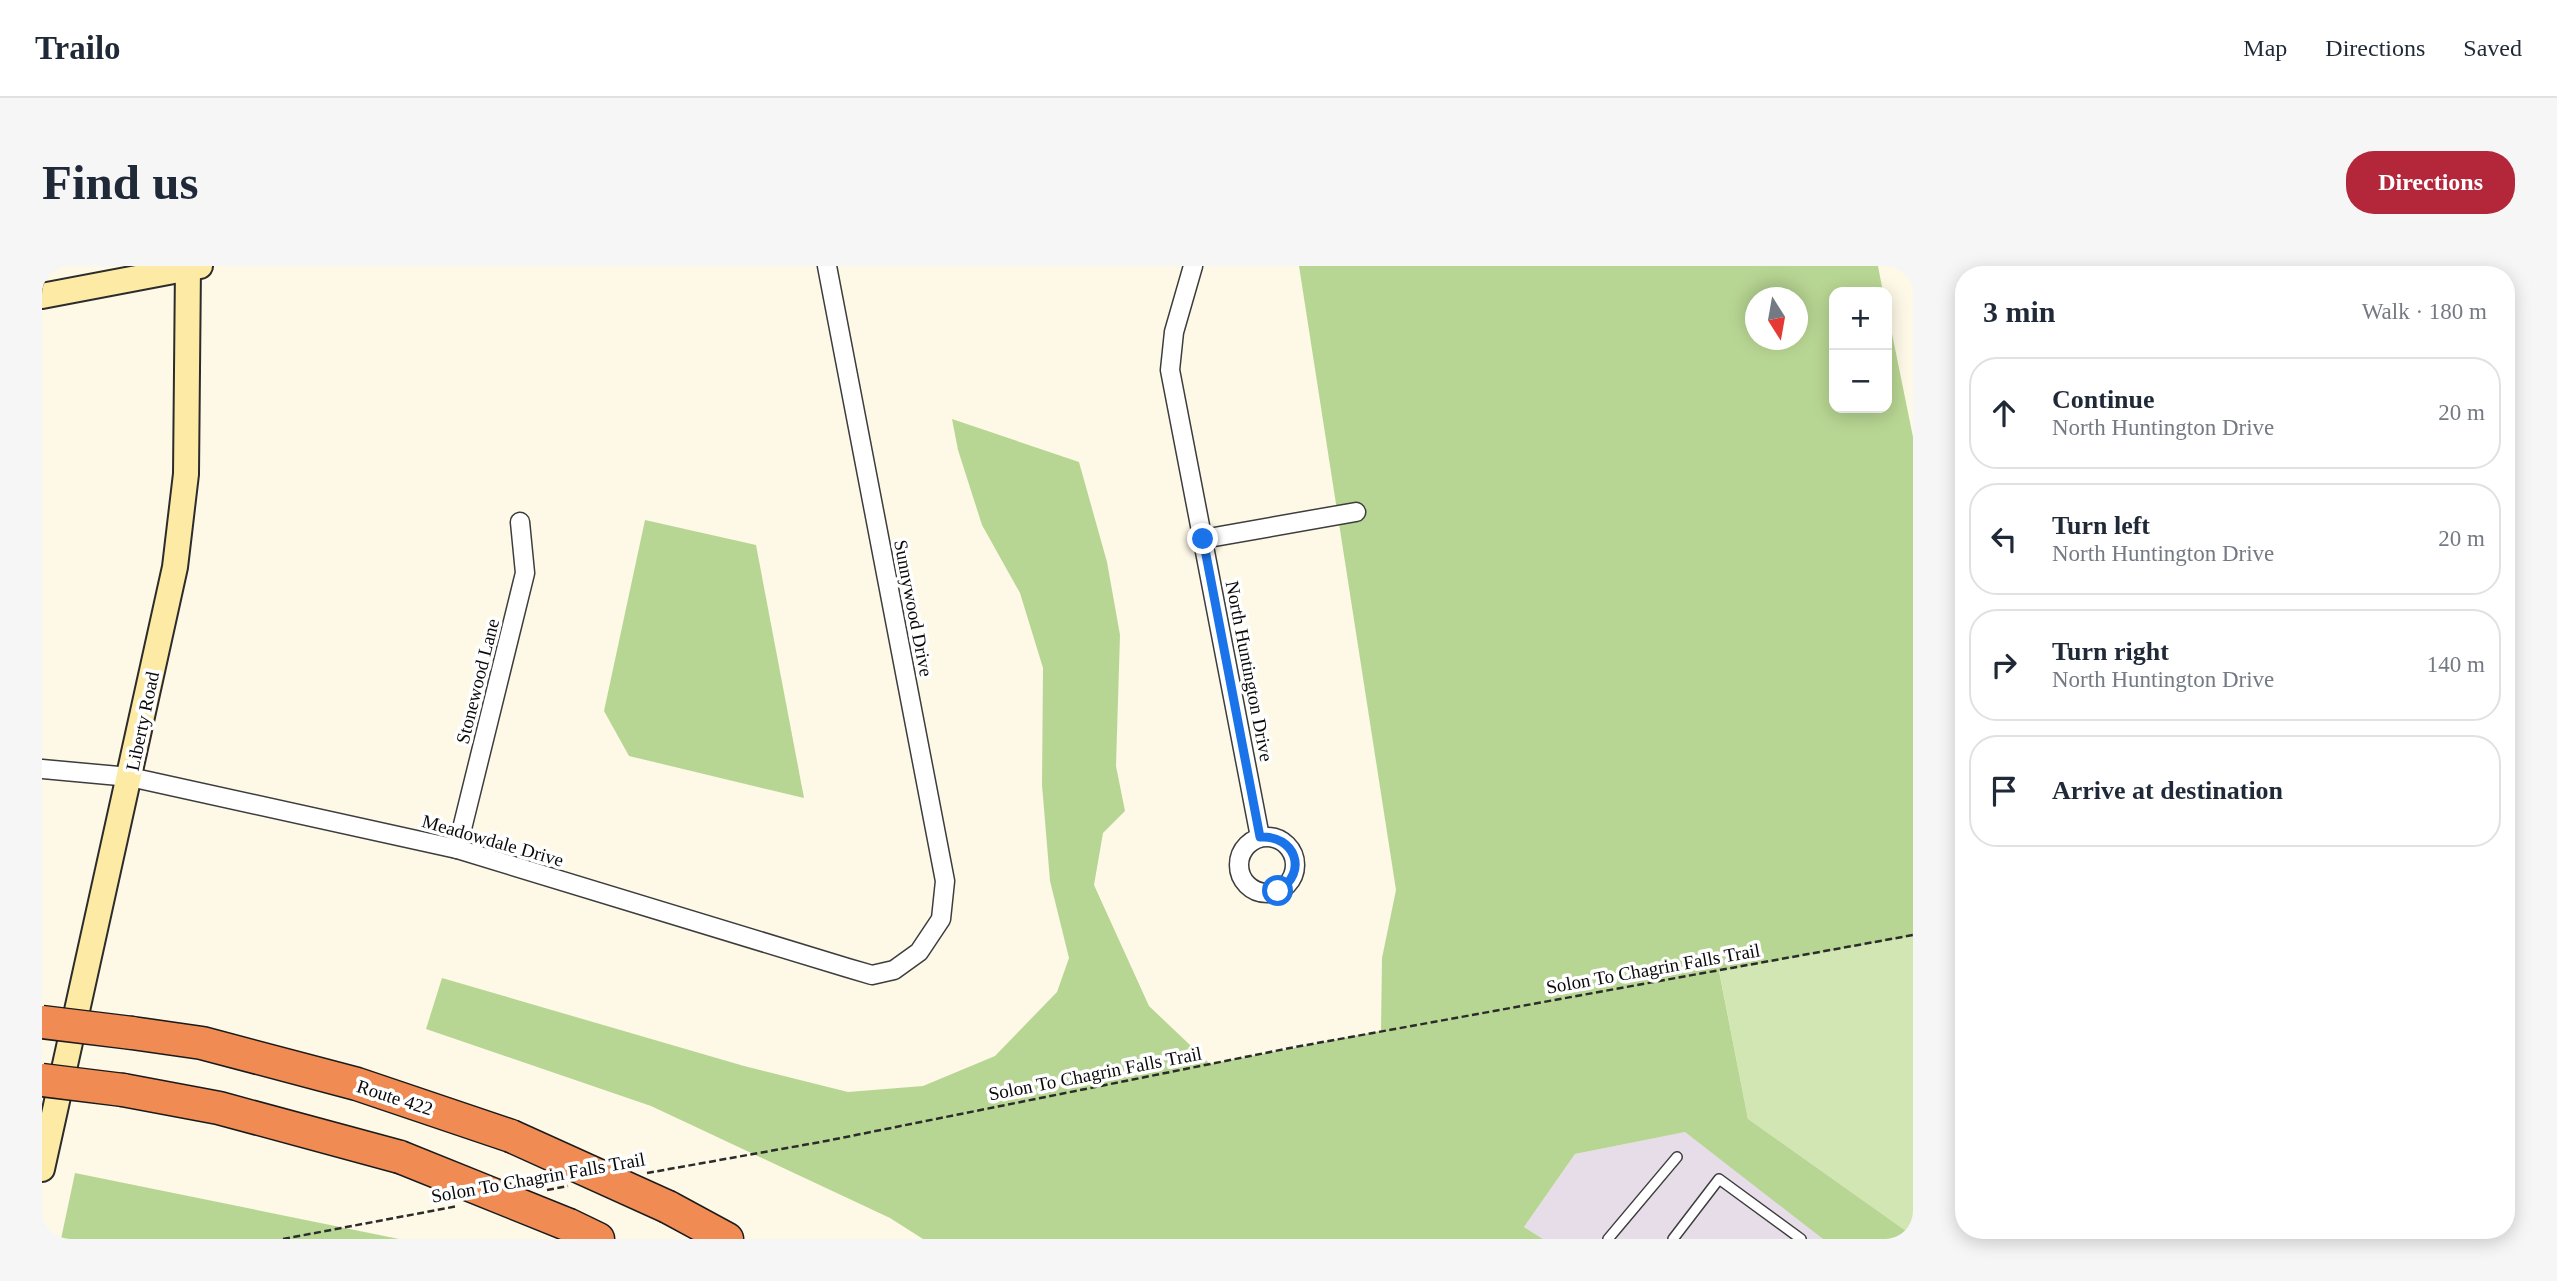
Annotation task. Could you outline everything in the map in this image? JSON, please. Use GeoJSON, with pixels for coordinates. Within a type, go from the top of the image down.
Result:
{"type":"FeatureCollection","features":[{"type":"Feature","properties":{"kind":"highway","name":"Route 422"},"geometry":{"type":"LineString","coordinates":[[42,1022],[202,1044],[357,1084],[511,1136],[668,1207],[727,1239]]}},
{"type":"Feature","properties":{"kind":"highway"},"geometry":{"type":"LineString","coordinates":[[42,1080],[122,1090],[219,1108],[400,1157],[569,1224],[598,1239]]}},
{"type":"Feature","properties":{"kind":"street","name":"Sunnywood Drive"},"geometry":{"type":"LineString","coordinates":[[827,266],[945,881],[941,919],[919,951]]}},
{"type":"Feature","properties":{"kind":"street","name":"North Huntington Drive"},"geometry":{"type":"LineString","coordinates":[[1193,266],[1174,332],[1170,370],[1260,837]]}},
{"type":"Feature","properties":{"kind":"street"},"geometry":{"type":"LineString","coordinates":[[42,296],[192,267]]}},
{"type":"Feature","properties":{"kind":"street","name":"Liberty Road"},"geometry":{"type":"LineString","coordinates":[[42,1169],[175,567],[186,474],[192,267]]}},
{"type":"Feature","properties":{"kind":"street"},"geometry":{"type":"LineString","coordinates":[[1203,539],[1356,512]]}},
{"type":"Feature","properties":{"kind":"street","name":"Stonewood Lane"},"geometry":{"type":"LineString","coordinates":[[457,849],[525,573],[520,522]]}},
{"type":"Feature","properties":{"kind":"street","name":"Meadowdale Drive"},"geometry":{"type":"LineString","coordinates":[[42,769],[130,777],[457,849],[872,975],[894,970],[919,951]]}},
{"type":"Feature","properties":{"kind":"lane"},"geometry":{"type":"LineString","coordinates":[[1608,1239],[1677,1157]]}},
{"type":"Feature","properties":{"kind":"lane"},"geometry":{"type":"LineString","coordinates":[[1673,1239],[1719,1179],[1801,1239]]}},
{"type":"Feature","properties":{"kind":"path","name":"Solon To Chagrin Falls Trail"},"geometry":{"type":"LineString","coordinates":[[637,1174],[826,1141],[1290,1048],[1913,935]]}},
{"type":"Feature","properties":{"kind":"path","name":"Solon To Chagrin Falls Trail"},"geometry":{"type":"LineString","coordinates":[[542,1191],[569,1186]]}},
{"type":"Feature","properties":{"kind":"path","name":"Solon To Chagrin Falls Trail"},"geometry":{"type":"LineString","coordinates":[[283,1239],[461,1205]]}},
{"type":"Feature","properties":{"kind":"shaded area"},"geometry":{"type":"Polygon","coordinates":[[[1748,1119],[1913,1236],[1913,1239],[1543,1239],[1524,1227],[1575,1154],[1748,1119]]]}},
{"type":"Feature","properties":{"kind":"green space"},"geometry":{"type":"Polygon","coordinates":[[[1299,266],[1878,266],[1882,287],[1829,287],[1829,413],[1892,413],[1892,334],[1913,437],[1913,936],[1719,971],[1748,1119],[1913,1236],[1913,1239],[1823,1239],[1685,1132],[1575,1154],[1524,1227],[1543,1239],[923,1239],[890,1218],[651,1106],[426,1029],[442,978],[744,1066],[848,1092],[923,1086],[995,1056],[1057,992],[1069,958],[1050,881],[1042,785],[1043,668],[1020,593],[982,525],[958,450],[952,419],[1079,462],[1107,562],[1120,635],[1116,766],[1125,811],[1103,833],[1094,885],[1149,1006],[1210,1064],[1381,1031],[1382,958],[1396,890],[1299,266]]]}},
{"type":"Feature","properties":{"kind":"green space"},"geometry":{"type":"Polygon","coordinates":[[[645,520],[756,545],[804,798],[629,756],[604,711],[645,520]]]}},
{"type":"Feature","properties":{"kind":"green space"},"geometry":{"type":"Polygon","coordinates":[[[1913,935],[1913,1236],[1748,1119],[1719,970],[1913,935]]]}},
{"type":"Feature","properties":{"kind":"green space"},"geometry":{"type":"Polygon","coordinates":[[[75,1173],[399,1239],[61,1239],[75,1173]]]}},
{"type":"Feature","properties":{"kind":"route"},"geometry":{"type":"LineString","coordinates":[[1203,539],[1260,837],[1279,839],[1292,851],[1295,860],[1292,878],[1278,891]]}}]}
